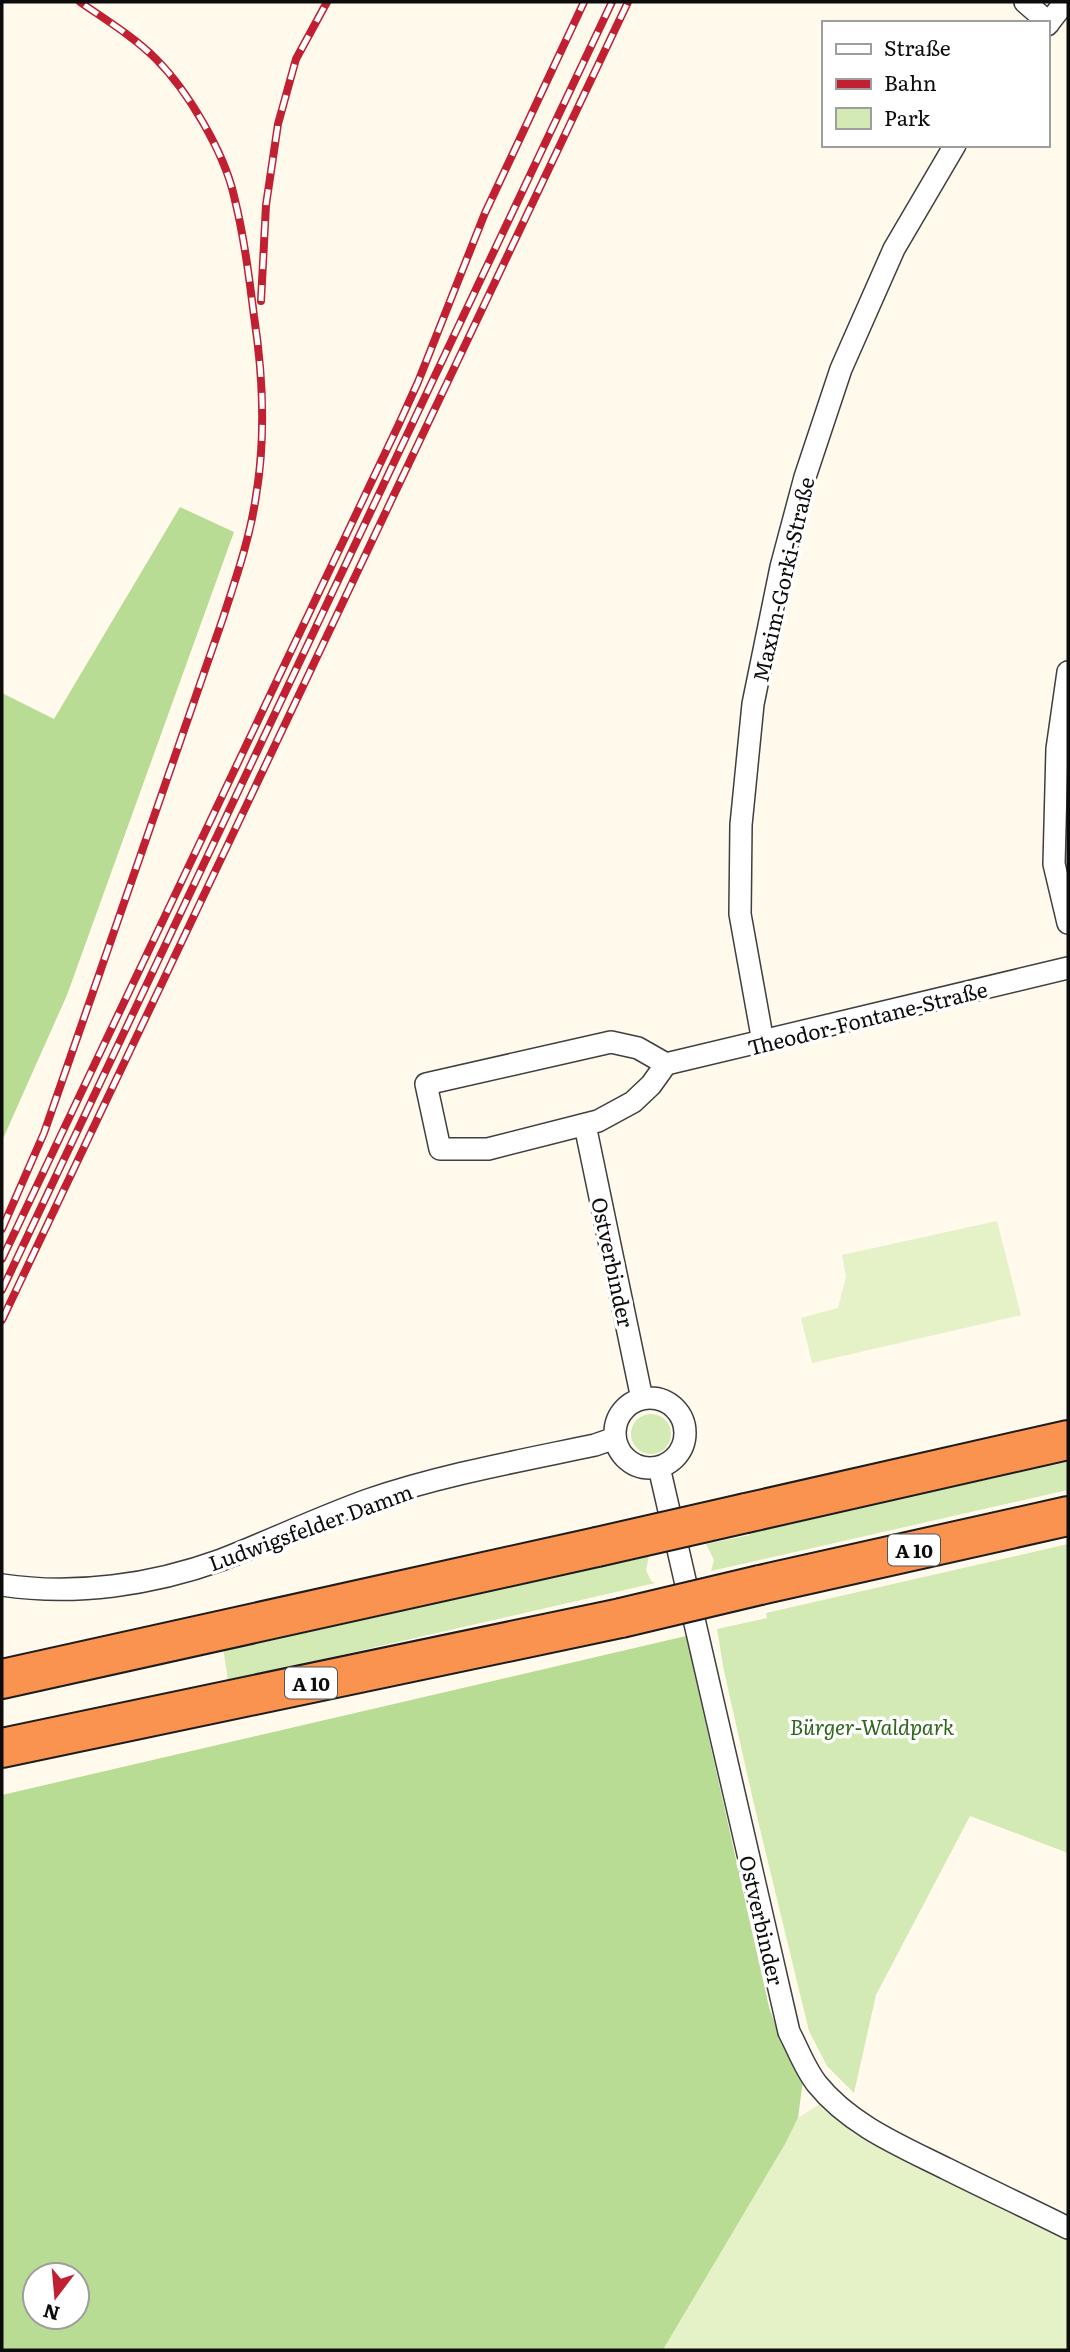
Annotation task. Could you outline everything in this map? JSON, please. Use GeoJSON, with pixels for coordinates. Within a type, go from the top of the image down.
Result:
{"type":"FeatureCollection","features":[{"type":"Feature","properties":{"kind":"highway"},"geometry":{"type":"LineString","coordinates":[[2,1679],[1068,1440]]}},
{"type":"Feature","properties":{"kind":"highway","name":"A 10"},"geometry":{"type":"LineString","coordinates":[[2,1748],[621,1618],[1068,1516]]}},
{"type":"Feature","properties":{"kind":"street"},"geometry":{"type":"LineString","coordinates":[[1026,2],[1045,21]]}},
{"type":"Feature","properties":{"kind":"street"},"geometry":{"type":"LineString","coordinates":[[1049,23],[1065,2]]}},
{"type":"Feature","properties":{"kind":"street","name":"Maxim-Gorki-Straße"},"geometry":{"type":"LineString","coordinates":[[763,1042],[740,914],[741,825],[753,704],[781,567],[805,477],[841,369],[894,249],[954,147]]}},
{"type":"Feature","properties":{"kind":"street"},"geometry":{"type":"LineString","coordinates":[[1068,671],[1057,750],[1054,864],[1068,923]]}},
{"type":"Feature","properties":{"kind":"street","name":"Theodor-Fontane-Straße"},"geometry":{"type":"LineString","coordinates":[[666,1064],[1068,968]]}},
{"type":"Feature","properties":{"kind":"street"},"geometry":{"type":"LineString","coordinates":[[611,1042],[638,1048],[666,1064],[651,1085],[633,1102],[610,1116],[488,1149],[440,1149],[426,1084],[611,1042]]}},
{"type":"Feature","properties":{"kind":"street","name":"Ostverbinder"},"geometry":{"type":"LineString","coordinates":[[584,1125],[642,1399]]}},
{"type":"Feature","properties":{"kind":"street"},"geometry":{"type":"LineString","coordinates":[[642,1399],[659,1399],[669,1404],[680,1416],[684,1426],[685,1437],[678,1454],[659,1467],[647,1468],[631,1462],[619,1449],[615,1438],[615,1426],[620,1415],[627,1406],[642,1399]]}},
{"type":"Feature","properties":{"kind":"street","name":"Ludwigsfelder Damm"},"geometry":{"type":"LineString","coordinates":[[2,1585],[65,1589],[123,1585],[150,1580],[219,1560],[368,1500],[615,1438]]}},
{"type":"Feature","properties":{"kind":"street","name":"Ostverbinder"},"geometry":{"type":"LineString","coordinates":[[659,1467],[789,2032],[815,2082],[858,2122],[1068,2228]]}},
{"type":"Feature","properties":{"kind":"green space"},"geometry":{"type":"Polygon","coordinates":[[[180,507],[234,532],[67,995],[2,1141],[2,693],[54,719],[180,507]]]}},
{"type":"Feature","properties":{"kind":"green space"},"geometry":{"type":"Polygon","coordinates":[[[997,1221],[1021,1315],[812,1363],[801,1318],[838,1308],[846,1277],[842,1255],[997,1221]]]}},
{"type":"Feature","properties":{"kind":"green space"},"geometry":{"type":"Polygon","coordinates":[[[651,1414],[665,1420],[671,1434],[665,1448],[651,1454],[637,1448],[631,1434],[637,1420],[651,1414]]]}},
{"type":"Feature","properties":{"kind":"green space"},"geometry":{"type":"Polygon","coordinates":[[[1068,1457],[1068,1490],[711,1571],[714,1560],[706,1544],[750,1535],[749,1530],[1068,1457]]]}},
{"type":"Feature","properties":{"kind":"green space","name":"Bürger-Waldpark"},"geometry":{"type":"Polygon","coordinates":[[[1068,1544],[1068,1853],[970,1816],[876,1995],[854,2093],[827,2066],[809,2031],[753,1800],[717,1629],[767,1618],[766,1613],[1068,1544]]]}},
{"type":"Feature","properties":{"kind":"green space"},"geometry":{"type":"Polygon","coordinates":[[[649,1556],[646,1570],[651,1581],[655,1583],[228,1681],[223,1647],[600,1563],[601,1567],[649,1556]]]}},
{"type":"Feature","properties":{"kind":"green space"},"geometry":{"type":"Polygon","coordinates":[[[686,1636],[769,2007],[780,2038],[803,2080],[798,2118],[786,2144],[663,2350],[2,2350],[2,1795],[686,1636]]]}},
{"type":"Feature","properties":{"kind":"green space"},"geometry":{"type":"Polygon","coordinates":[[[820,2104],[852,2132],[921,2169],[1068,2239],[1068,2350],[663,2350],[798,2118],[820,2104]]]}},
{"type":"Feature","properties":{"kind":"railway"},"geometry":{"type":"LineString","coordinates":[[2,1229],[44,1133],[223,618],[250,527],[261,451],[261,383],[257,338],[238,211],[222,161],[203,123],[168,72],[138,43],[80,2]]}},
{"type":"Feature","properties":{"kind":"railway"},"geometry":{"type":"LineString","coordinates":[[261,301],[266,205],[278,124],[296,59],[327,2]]}},
{"type":"Feature","properties":{"kind":"railway"},"geometry":{"type":"LineString","coordinates":[[2,1259],[398,426],[485,213],[584,2]]}},
{"type":"Feature","properties":{"kind":"railway"},"geometry":{"type":"LineString","coordinates":[[2,1290],[612,2]]}},
{"type":"Feature","properties":{"kind":"railway"},"geometry":{"type":"LineString","coordinates":[[2,1320],[628,2]]}}]}
